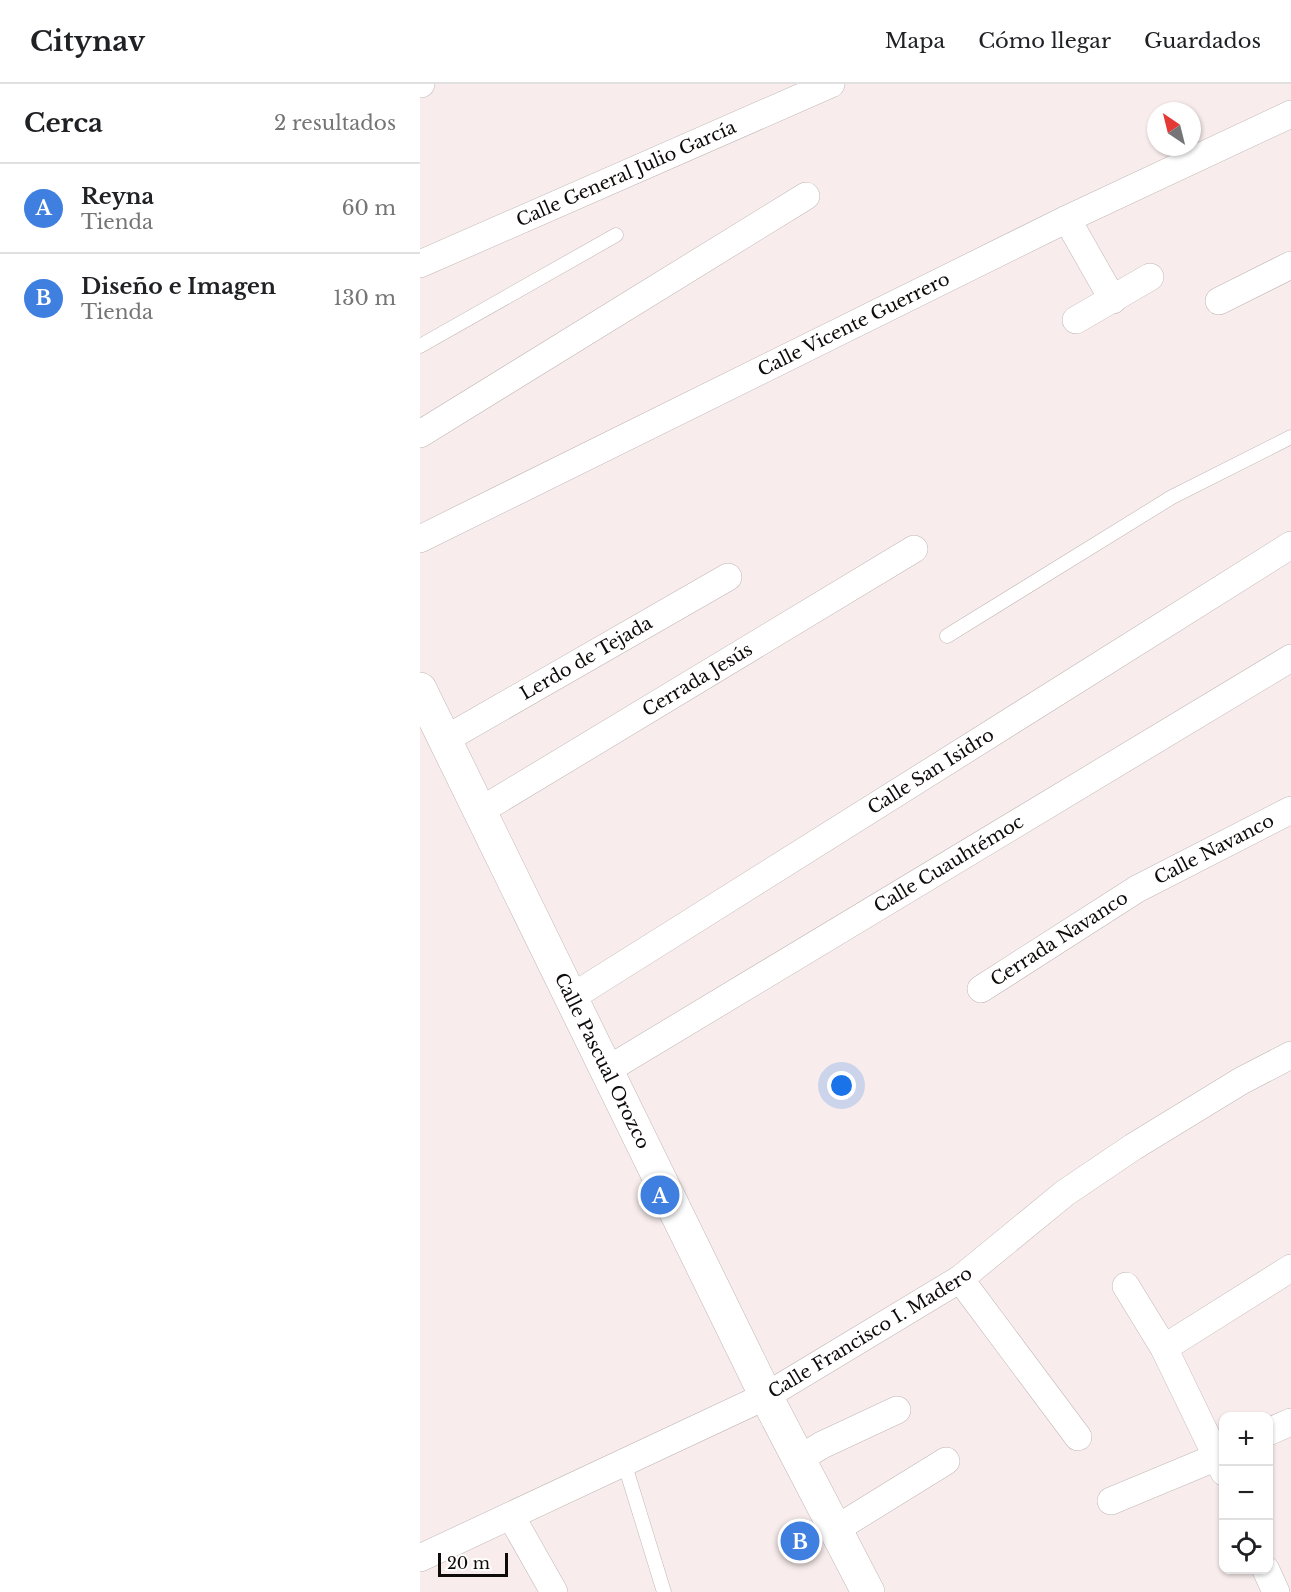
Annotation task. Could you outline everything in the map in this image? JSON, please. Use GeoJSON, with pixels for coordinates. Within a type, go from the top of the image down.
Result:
{"type":"FeatureCollection","features":[{"type":"Feature","properties":{"kind":"street","name":"Calle General Julio García"},"geometry":{"type":"LineString","coordinates":[[420,264],[831,84]]}},
{"type":"Feature","properties":{"kind":"street","name":"Calle Vicente Guerrero"},"geometry":{"type":"LineString","coordinates":[[420,539],[1067,219],[1291,114]]}},
{"type":"Feature","properties":{"kind":"street"},"geometry":{"type":"LineString","coordinates":[[420,434],[806,196]]}},
{"type":"Feature","properties":{"kind":"street"},"geometry":{"type":"LineString","coordinates":[[1067,219],[1113,300]]}},
{"type":"Feature","properties":{"kind":"street"},"geometry":{"type":"LineString","coordinates":[[1219,301],[1291,265]]}},
{"type":"Feature","properties":{"kind":"street"},"geometry":{"type":"LineString","coordinates":[[1076,320],[1150,277]]}},
{"type":"Feature","properties":{"kind":"street","name":"Calle San Isidro"},"geometry":{"type":"LineString","coordinates":[[572,997],[1291,545]]}},
{"type":"Feature","properties":{"kind":"street","name":"Cerrada Jesús"},"geometry":{"type":"LineString","coordinates":[[480,811],[914,549]]}},
{"type":"Feature","properties":{"kind":"street","name":"Lerdo de Tejada"},"geometry":{"type":"LineString","coordinates":[[444,740],[728,577]]}},
{"type":"Feature","properties":{"kind":"street","name":"Calle Cuauhtémoc"},"geometry":{"type":"LineString","coordinates":[[607,1070],[1291,658]]}},
{"type":"Feature","properties":{"kind":"street","name":"Calle Pascual Orozco"},"geometry":{"type":"LineString","coordinates":[[420,689],[766,1396],[868,1592]]}},
{"type":"Feature","properties":{"kind":"street","name":"Calle Navanco"},"geometry":{"type":"LineString","coordinates":[[1137,889],[1291,810]]}},
{"type":"Feature","properties":{"kind":"street","name":"Cerrada Navanco"},"geometry":{"type":"LineString","coordinates":[[981,989],[1137,889]]}},
{"type":"Feature","properties":{"kind":"street","name":"Calle Francisco I. Madero"},"geometry":{"type":"LineString","coordinates":[[420,1558],[766,1396],[960,1280],[1065,1193],[1143,1141],[1241,1081],[1291,1055]]}},
{"type":"Feature","properties":{"kind":"street"},"geometry":{"type":"LineString","coordinates":[[1164,1348],[1291,1268]]}},
{"type":"Feature","properties":{"kind":"street"},"geometry":{"type":"LineString","coordinates":[[960,1280],[1078,1437]]}},
{"type":"Feature","properties":{"kind":"street"},"geometry":{"type":"LineString","coordinates":[[1126,1286],[1164,1348],[1219,1457]]}},
{"type":"Feature","properties":{"kind":"street"},"geometry":{"type":"LineString","coordinates":[[799,1459],[822,1445],[897,1410]]}},
{"type":"Feature","properties":{"kind":"street"},"geometry":{"type":"LineString","coordinates":[[1273,1430],[1291,1422]]}},
{"type":"Feature","properties":{"kind":"street"},"geometry":{"type":"LineString","coordinates":[[836,1529],[946,1461]]}},
{"type":"Feature","properties":{"kind":"street"},"geometry":{"type":"LineString","coordinates":[[1111,1501],[1219,1462]]}},
{"type":"Feature","properties":{"kind":"street"},"geometry":{"type":"LineString","coordinates":[[511,1516],[554,1592]]}},
{"type":"Feature","properties":{"kind":"street"},"geometry":{"type":"LineString","coordinates":[[1268,1574],[1276,1592]]}},
{"type":"Feature","properties":{"kind":"lane"},"geometry":{"type":"LineString","coordinates":[[420,346],[616,235]]}},
{"type":"Feature","properties":{"kind":"lane"},"geometry":{"type":"LineString","coordinates":[[947,636],[1172,497],[1291,437]]}},
{"type":"Feature","properties":{"kind":"lane"},"geometry":{"type":"LineString","coordinates":[[624,1462],[664,1592]]}},
{"type":"Feature","properties":{"kind":"place","name":"Reyna"},"geometry":{"type":"Point","coordinates":[660,1195]}},
{"type":"Feature","properties":{"kind":"place","name":"Diseño e Imagen"},"geometry":{"type":"Point","coordinates":[800,1541]}}]}
